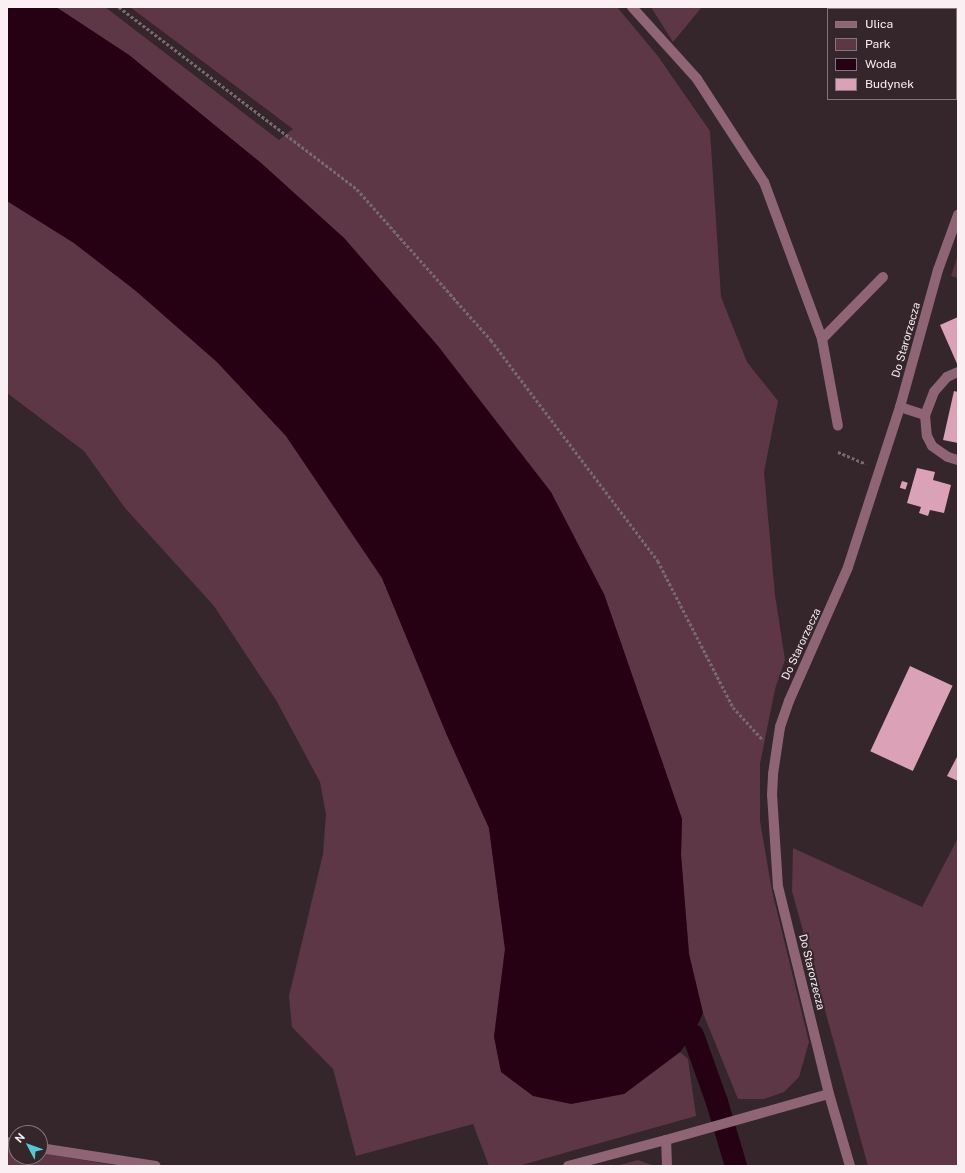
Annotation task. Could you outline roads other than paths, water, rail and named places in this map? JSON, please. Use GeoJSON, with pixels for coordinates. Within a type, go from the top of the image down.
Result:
{"type":"FeatureCollection","features":[{"type":"Feature","properties":{"kind":"street"},"geometry":{"type":"LineString","coordinates":[[632,7],[697,79],[764,182],[822,339],[838,426]]}},
{"type":"Feature","properties":{"kind":"street","name":"Do Starorzecza"},"geometry":{"type":"LineString","coordinates":[[850,1166],[829,1094],[778,887],[772,795],[776,754],[788,701],[848,567],[900,407],[938,270],[958,215]]}},
{"type":"Feature","properties":{"kind":"street"},"geometry":{"type":"LineString","coordinates":[[822,339],[883,277]]}},
{"type":"Feature","properties":{"kind":"street"},"geometry":{"type":"LineString","coordinates":[[958,372],[948,377],[934,392],[926,415],[927,436],[932,446],[948,457],[958,460]]}},
{"type":"Feature","properties":{"kind":"street"},"geometry":{"type":"LineString","coordinates":[[900,407],[926,415]]}},
{"type":"Feature","properties":{"kind":"street"},"geometry":{"type":"LineString","coordinates":[[568,1166],[829,1094]]}},
{"type":"Feature","properties":{"kind":"street"},"geometry":{"type":"LineString","coordinates":[[666,1140],[667,1166]]}},
{"type":"Feature","properties":{"kind":"street"},"geometry":{"type":"LineString","coordinates":[[48,1149],[156,1166]]}},
{"type":"Feature","properties":{"kind":"water"},"geometry":{"type":"Polygon","coordinates":[[[7,7],[56,7],[129,55],[261,163],[344,238],[438,346],[551,492],[604,594],[682,819],[681,855],[689,954],[703,1013],[693,1035],[680,1052],[624,1094],[571,1104],[533,1096],[501,1072],[494,1037],[505,949],[489,828],[446,733],[382,578],[286,436],[217,362],[136,291],[74,243],[7,201],[7,7]]]}},
{"type":"Feature","properties":{"kind":"waterway"},"geometry":{"type":"LineString","coordinates":[[693,1035],[717,1102],[736,1166]]}}]}
